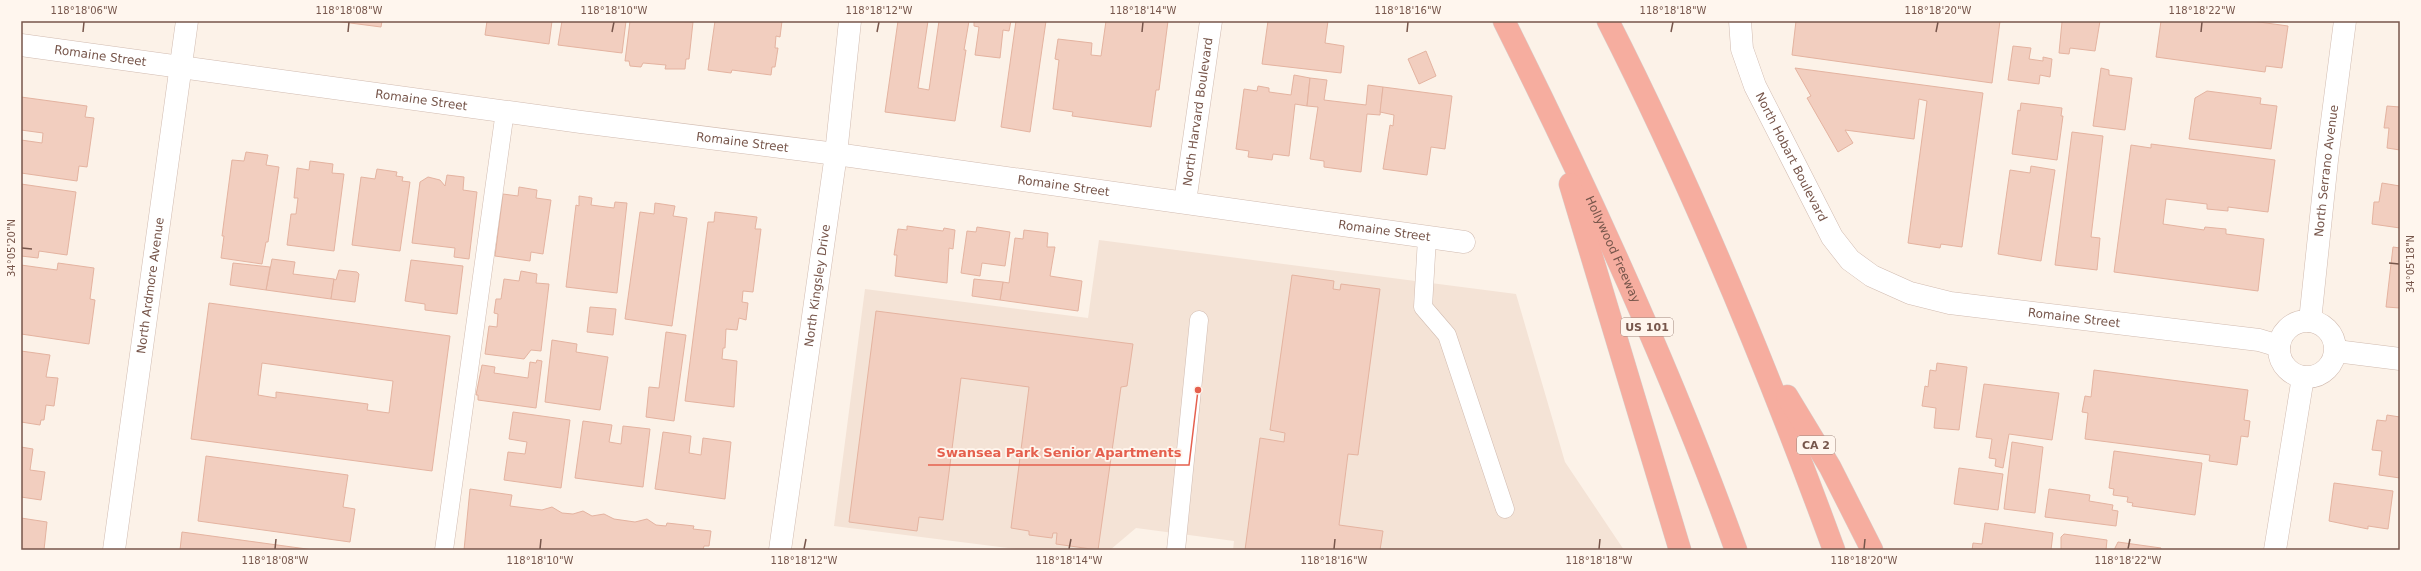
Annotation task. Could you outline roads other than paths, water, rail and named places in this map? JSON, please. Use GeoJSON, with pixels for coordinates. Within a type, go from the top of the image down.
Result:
{"type":"FeatureCollection","features":[{"type":"Feature","properties":{"kind":"highway","name":"Hollywood Freeway"},"geometry":{"type":"LineString","coordinates":[[1504,21],[1547,108],[1671,381],[1736,550]]}},
{"type":"Feature","properties":{"kind":"highway"},"geometry":{"type":"LineString","coordinates":[[1608,21],[1696,206],[1755,342],[1834,550]]}},
{"type":"Feature","properties":{"kind":"highway"},"geometry":{"type":"LineString","coordinates":[[1547,108],[1680,550]]}},
{"type":"Feature","properties":{"kind":"highway","name":"CA 2"},"geometry":{"type":"LineString","coordinates":[[1755,342],[1830,467],[1872,550]]}},
{"type":"Feature","properties":{"kind":"street","name":"North Ardmore Avenue"},"geometry":{"type":"LineString","coordinates":[[114,550],[149,286],[182,67],[187,21]]}},
{"type":"Feature","properties":{"kind":"street","name":"North Kingsley Drive"},"geometry":{"type":"LineString","coordinates":[[780,550],[836,154],[850,21]]}},
{"type":"Feature","properties":{"kind":"street","name":"North Harvard Boulevard"},"geometry":{"type":"LineString","coordinates":[[1185,202],[1211,21]]}},
{"type":"Feature","properties":{"kind":"street","name":"North Hobart Boulevard"},"geometry":{"type":"LineString","coordinates":[[1740,21],[1742,49],[1755,86],[1832,237],[1850,260],[1872,276]]}},
{"type":"Feature","properties":{"kind":"street","name":"North Serrano Avenue"},"geometry":{"type":"LineString","coordinates":[[2310,321],[2326,160],[2345,21]]}},
{"type":"Feature","properties":{"kind":"street","name":"Romaine Street"},"geometry":{"type":"LineString","coordinates":[[21,45],[504,112],[836,154],[1464,242]]}},
{"type":"Feature","properties":{"kind":"street","name":"Romaine Street"},"geometry":{"type":"LineString","coordinates":[[1872,276],[1910,293],[1950,303],[2259,340],[2279,346]]}},
{"type":"Feature","properties":{"kind":"street"},"geometry":{"type":"LineString","coordinates":[[2310,321],[2318,323],[2332,334],[2336,351],[2334,360],[2321,374],[2303,377],[2293,374],[2285,366],[2280,357],[2279,346],[2286,330],[2301,322],[2310,321]]}},
{"type":"Feature","properties":{"kind":"street"},"geometry":{"type":"LineString","coordinates":[[2336,351],[2400,359]]}},
{"type":"Feature","properties":{"kind":"street"},"geometry":{"type":"LineString","coordinates":[[2275,550],[2303,377]]}},
{"type":"Feature","properties":{"kind":"lane"},"geometry":{"type":"LineString","coordinates":[[444,550],[504,112]]}},
{"type":"Feature","properties":{"kind":"lane"},"geometry":{"type":"LineString","coordinates":[[1427,238],[1423,307],[1447,335],[1505,509]]}},
{"type":"Feature","properties":{"kind":"lane"},"geometry":{"type":"LineString","coordinates":[[1176,550],[1199,320]]}},
{"type":"Feature","properties":{"kind":"place","name":"Swansea Park Senior Apartments"},"geometry":{"type":"Point","coordinates":[1198,390]}}]}
